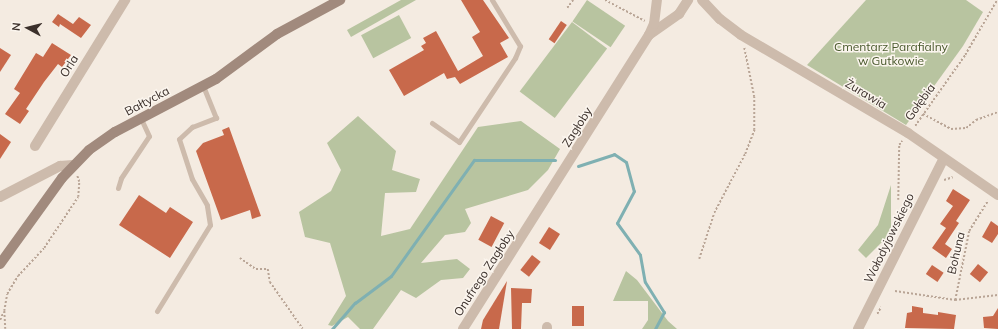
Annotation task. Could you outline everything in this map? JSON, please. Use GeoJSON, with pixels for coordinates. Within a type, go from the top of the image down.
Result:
{"type":"FeatureCollection","features":[{"type":"Feature","properties":{"kind":"main road","name":"Bałtycka"},"geometry":{"type":"LineString","coordinates":[[0,264],[72,166],[98,143],[204,86],[272,38],[340,0]]}},
{"type":"Feature","properties":{"kind":"street","name":"Orla"},"geometry":{"type":"LineString","coordinates":[[35,146],[125,0]]}},
{"type":"Feature","properties":{"kind":"street","name":"Zagłoby"},"geometry":{"type":"LineString","coordinates":[[526,232],[649,35],[654,24],[657,0]]}},
{"type":"Feature","properties":{"kind":"street","name":"Zagłoby"},"geometry":{"type":"LineString","coordinates":[[649,35],[679,14],[688,0]]}},
{"type":"Feature","properties":{"kind":"street","name":"Żurawia"},"geometry":{"type":"LineString","coordinates":[[702,0],[720,19],[746,38],[908,133],[996,193]]}},
{"type":"Feature","properties":{"kind":"street","name":"Wołodyjowskiego"},"geometry":{"type":"LineString","coordinates":[[858,329],[944,158]]}},
{"type":"Feature","properties":{"kind":"street"},"geometry":{"type":"LineString","coordinates":[[0,198],[60,166],[72,166]]}},
{"type":"Feature","properties":{"kind":"street","name":"Onufrego Zagłoby"},"geometry":{"type":"LineString","coordinates":[[463,329],[526,232]]}},
{"type":"Feature","properties":{"kind":"lane"},"geometry":{"type":"LineString","coordinates":[[432,123],[459,142],[515,58],[520,46],[492,0]]}},
{"type":"Feature","properties":{"kind":"lane"},"geometry":{"type":"LineString","coordinates":[[156,311],[210,225],[208,205],[192,179],[179,139],[192,127],[216,118],[204,86]]}},
{"type":"Feature","properties":{"kind":"lane"},"geometry":{"type":"LineString","coordinates":[[118,188],[121,178],[149,136],[141,119]]}},
{"type":"Feature","properties":{"kind":"path"},"geometry":{"type":"LineString","coordinates":[[567,8],[573,0]]}},
{"type":"Feature","properties":{"kind":"path"},"geometry":{"type":"LineString","coordinates":[[605,0],[628,14],[654,24]]}},
{"type":"Feature","properties":{"kind":"path","name":"Gołębia"},"geometry":{"type":"LineString","coordinates":[[898,200],[899,145],[965,55],[997,0]]}},
{"type":"Feature","properties":{"kind":"path"},"geometry":{"type":"LineString","coordinates":[[699,259],[714,213],[745,154],[754,130],[754,97],[744,51],[746,38]]}},
{"type":"Feature","properties":{"kind":"path"},"geometry":{"type":"LineString","coordinates":[[923,114],[951,129],[966,128],[976,120],[998,112]]}},
{"type":"Feature","properties":{"kind":"path"},"geometry":{"type":"LineString","coordinates":[[5,329],[4,311],[7,294],[18,276],[44,248],[78,197],[80,182],[72,166]]}},
{"type":"Feature","properties":{"kind":"path","name":"Bohuna"},"geometry":{"type":"LineString","coordinates":[[955,300],[969,231],[996,193]]}},
{"type":"Feature","properties":{"kind":"path"},"geometry":{"type":"LineString","coordinates":[[240,258],[256,269],[268,269],[270,282],[303,329]]}},
{"type":"Feature","properties":{"kind":"path"},"geometry":{"type":"LineString","coordinates":[[895,291],[955,300],[998,295]]}},
{"type":"Feature","properties":{"kind":"path"},"geometry":{"type":"LineString","coordinates":[[0,320],[4,311]]}},
{"type":"Feature","properties":{"kind":"green space"},"geometry":{"type":"Polygon","coordinates":[[[401,0],[416,0],[351,37],[347,30],[401,0]]]}},
{"type":"Feature","properties":{"kind":"green space"},"geometry":{"type":"Polygon","coordinates":[[[587,0],[625,26],[611,47],[572,22],[587,0]]]}},
{"type":"Feature","properties":{"kind":"green space","name":"Cmentarz Parafialny w Gutkowie"},"geometry":{"type":"Polygon","coordinates":[[[866,0],[966,0],[983,12],[963,46],[906,125],[807,65],[866,0]]]}},
{"type":"Feature","properties":{"kind":"green space"},"geometry":{"type":"Polygon","coordinates":[[[399,15],[411,38],[373,58],[361,35],[399,15]]]}},
{"type":"Feature","properties":{"kind":"green space"},"geometry":{"type":"Polygon","coordinates":[[[572,22],[607,48],[555,118],[520,91],[572,22]]]}},
{"type":"Feature","properties":{"kind":"green space"},"geometry":{"type":"Polygon","coordinates":[[[358,116],[396,151],[392,170],[420,179],[416,192],[385,193],[381,236],[410,229],[478,127],[521,121],[560,149],[548,170],[528,190],[465,209],[471,223],[465,232],[445,235],[421,263],[457,259],[470,269],[463,278],[441,280],[416,298],[401,290],[373,329],[360,329],[348,317],[332,326],[328,325],[346,296],[330,243],[305,237],[299,212],[331,191],[341,170],[327,143],[358,116]]]}},
{"type":"Feature","properties":{"kind":"green space"},"geometry":{"type":"Polygon","coordinates":[[[891,185],[891,233],[866,258],[858,250],[878,225],[891,185]]]}},
{"type":"Feature","properties":{"kind":"green space"},"geometry":{"type":"Polygon","coordinates":[[[626,271],[637,280],[668,321],[677,329],[642,329],[648,320],[648,301],[613,301],[626,271]]]}},
{"type":"Feature","properties":{"kind":"building"},"geometry":{"type":"Polygon","coordinates":[[[461,0],[483,0],[509,38],[500,43],[508,57],[460,84],[455,77],[447,79],[444,73],[404,96],[389,70],[424,50],[421,46],[426,43],[423,38],[436,31],[458,71],[483,56],[472,37],[480,32],[461,0]]]}},
{"type":"Feature","properties":{"kind":"building"},"geometry":{"type":"Polygon","coordinates":[[[58,14],[73,24],[79,17],[91,25],[81,38],[60,24],[59,27],[52,22],[58,14]]]}},
{"type":"Feature","properties":{"kind":"building"},"geometry":{"type":"Polygon","coordinates":[[[561,21],[567,25],[555,43],[549,39],[561,21]]]}},
{"type":"Feature","properties":{"kind":"building"},"geometry":{"type":"Polygon","coordinates":[[[52,43],[71,55],[62,67],[58,64],[44,82],[26,109],[29,111],[20,124],[5,114],[20,93],[14,89],[36,53],[43,57],[52,43]]]}},
{"type":"Feature","properties":{"kind":"building"},"geometry":{"type":"Polygon","coordinates":[[[0,48],[11,55],[0,72],[0,48]]]}},
{"type":"Feature","properties":{"kind":"building"},"geometry":{"type":"Polygon","coordinates":[[[229,127],[261,216],[252,219],[250,210],[221,220],[196,151],[203,143],[224,135],[222,130],[229,127]]]}},
{"type":"Feature","properties":{"kind":"building"},"geometry":{"type":"Polygon","coordinates":[[[0,134],[11,142],[0,159],[0,134]]]}},
{"type":"Feature","properties":{"kind":"building"},"geometry":{"type":"Polygon","coordinates":[[[953,189],[970,200],[956,221],[959,223],[945,244],[952,249],[946,258],[932,248],[946,228],[940,224],[953,206],[946,201],[953,189]]]}},
{"type":"Feature","properties":{"kind":"building"},"geometry":{"type":"Polygon","coordinates":[[[139,195],[166,213],[170,207],[193,222],[170,258],[119,225],[139,195]]]}},
{"type":"Feature","properties":{"kind":"building"},"geometry":{"type":"Polygon","coordinates":[[[491,216],[504,223],[492,247],[478,240],[491,216]]]}},
{"type":"Feature","properties":{"kind":"building"},"geometry":{"type":"Polygon","coordinates":[[[991,221],[998,226],[998,234],[992,243],[982,237],[991,221]]]}},
{"type":"Feature","properties":{"kind":"building"},"geometry":{"type":"Polygon","coordinates":[[[549,227],[560,234],[550,250],[539,243],[549,227]]]}},
{"type":"Feature","properties":{"kind":"building"},"geometry":{"type":"Polygon","coordinates":[[[532,255],[541,262],[529,277],[520,270],[532,255]]]}},
{"type":"Feature","properties":{"kind":"building"},"geometry":{"type":"Polygon","coordinates":[[[978,264],[988,272],[980,282],[970,274],[978,264]]]}},
{"type":"Feature","properties":{"kind":"building"},"geometry":{"type":"Polygon","coordinates":[[[932,265],[944,273],[937,282],[926,274],[932,265]]]}},
{"type":"Feature","properties":{"kind":"building"},"geometry":{"type":"Polygon","coordinates":[[[507,281],[499,329],[481,329],[483,320],[507,281]]]}},
{"type":"Feature","properties":{"kind":"building"},"geometry":{"type":"Polygon","coordinates":[[[511,288],[532,289],[531,303],[522,303],[521,329],[512,329],[511,288]]]}},
{"type":"Feature","properties":{"kind":"building"},"geometry":{"type":"Polygon","coordinates":[[[572,306],[584,306],[584,326],[572,326],[572,306]]]}},
{"type":"Feature","properties":{"kind":"building"},"geometry":{"type":"Polygon","coordinates":[[[912,306],[923,308],[923,313],[938,315],[938,312],[956,315],[954,329],[905,328],[907,313],[912,312],[912,306]]]}},
{"type":"Feature","properties":{"kind":"building"},"geometry":{"type":"Polygon","coordinates":[[[998,308],[998,329],[984,328],[983,317],[993,316],[998,308]]]}},
{"type":"Feature","properties":{"kind":"waterway"},"geometry":{"type":"LineString","coordinates":[[578,166],[614,154],[626,162],[634,191],[617,223],[640,255],[645,282],[664,312],[655,329]]}},
{"type":"Feature","properties":{"kind":"waterway"},"geometry":{"type":"LineString","coordinates":[[332,329],[355,303],[391,276],[474,160],[555,160]]}}]}
